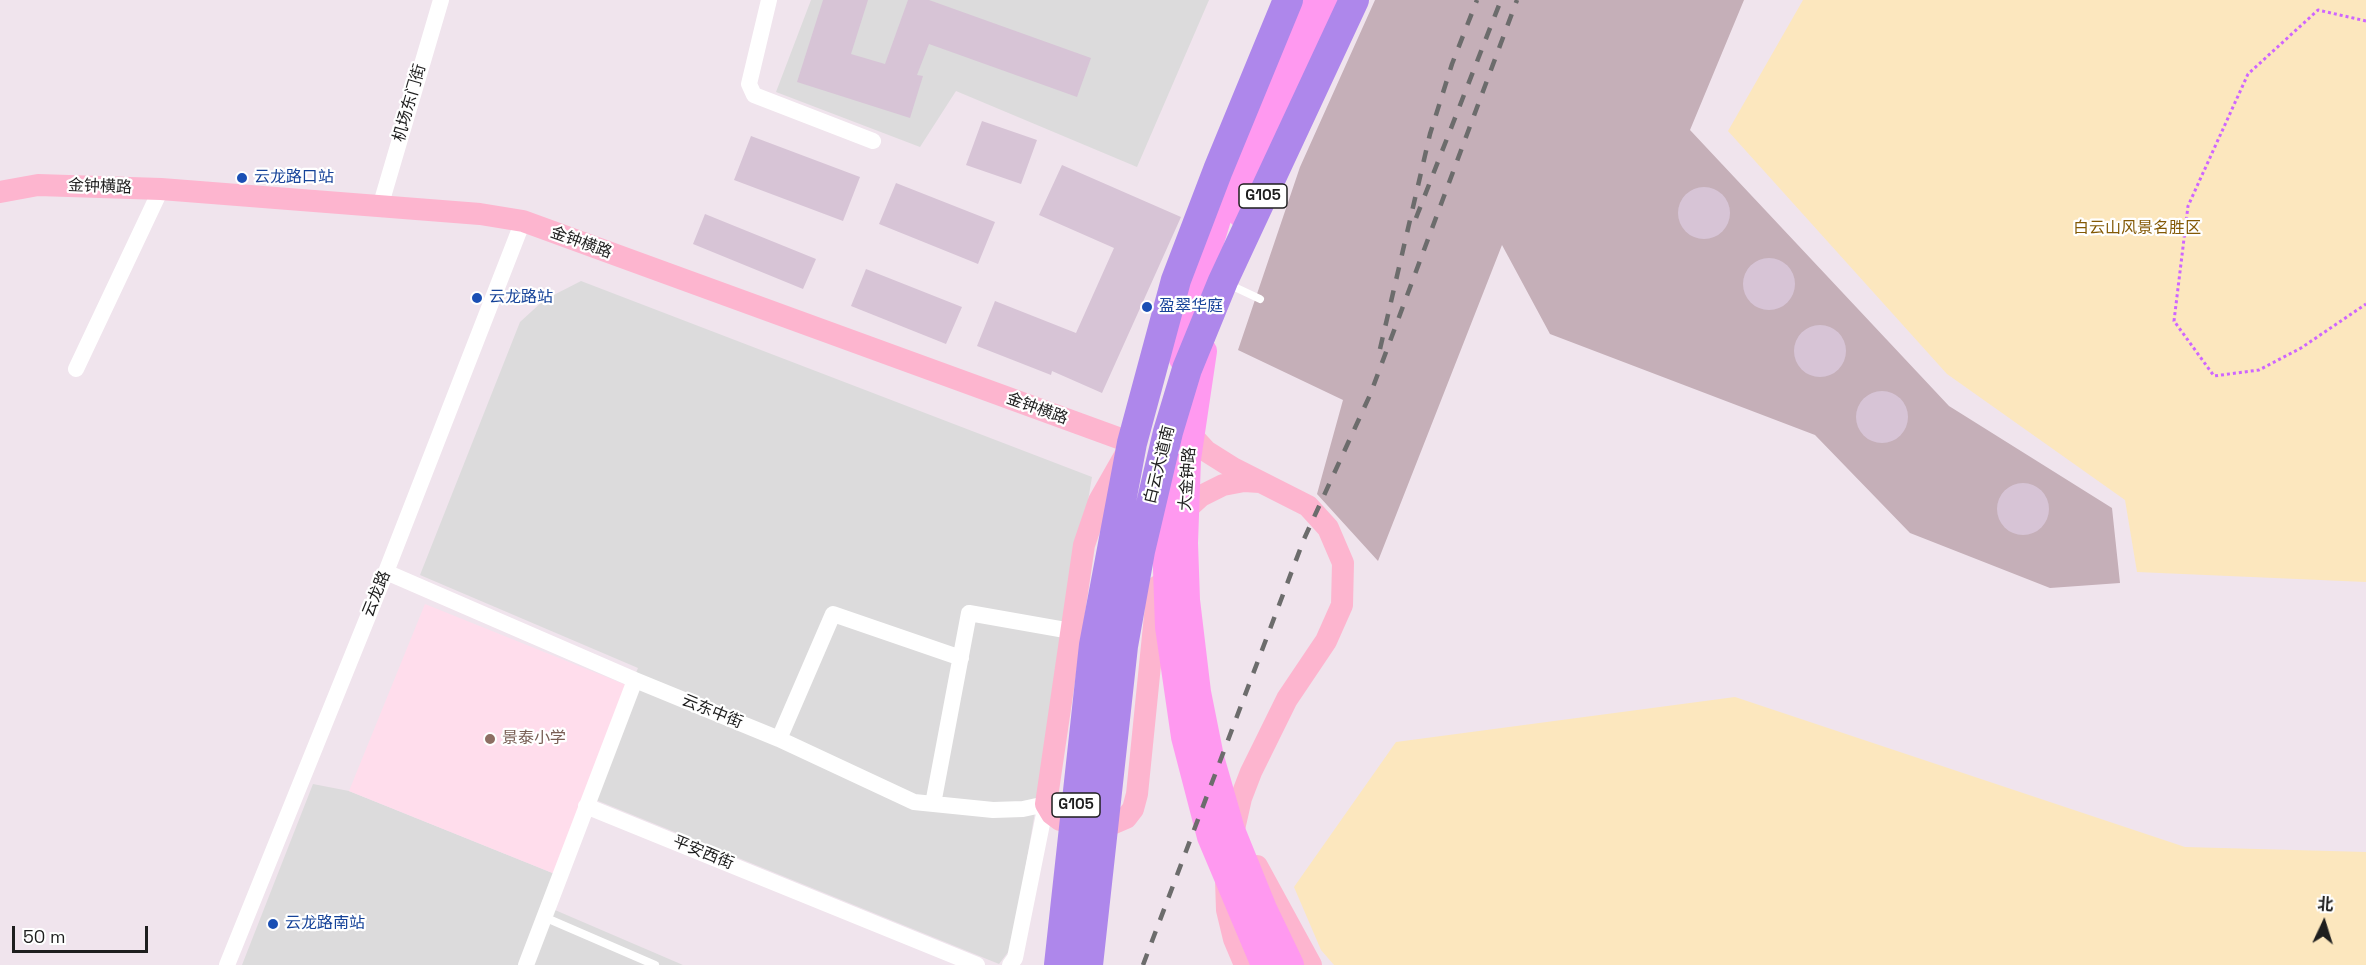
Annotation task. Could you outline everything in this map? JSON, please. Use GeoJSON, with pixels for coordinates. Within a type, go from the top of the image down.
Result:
{"type":"FeatureCollection","features":[{"type":"Feature","properties":{"kind":"highway","name":"白云大道南"},"geometry":{"type":"LineString","coordinates":[[1059,965],[1082,638],[1176,280],[1288,0]]}},
{"type":"Feature","properties":{"kind":"highway","name":"白云大道南"},"geometry":{"type":"LineString","coordinates":[[1088,965],[1123,646],[1149,509],[1179,394],[1223,281],[1354,0]]}},
{"type":"Feature","properties":{"kind":"main road","name":"大金钟路"},"geometry":{"type":"LineString","coordinates":[[1249,965],[1210,837],[1184,737],[1168,627],[1167,486],[1181,365],[1203,268],[1234,171],[1307,0]]}},
{"type":"Feature","properties":{"kind":"main road","name":"大金钟路"},"geometry":{"type":"LineString","coordinates":[[1291,965],[1264,909],[1232,830],[1210,757],[1198,692],[1187,600],[1186,497],[1194,408],[1209,324],[1222,274],[1258,167],[1329,0]]}},
{"type":"Feature","properties":{"kind":"street","name":"机场东门街"},"geometry":{"type":"LineString","coordinates":[[380,207],[441,0]]}},
{"type":"Feature","properties":{"kind":"street"},"geometry":{"type":"LineString","coordinates":[[769,0],[749,84],[754,95],[873,141]]}},
{"type":"Feature","properties":{"kind":"street","name":"金钟横路"},"geometry":{"type":"LineString","coordinates":[[0,192],[38,185],[161,189],[480,214],[523,222],[1132,443]]}},
{"type":"Feature","properties":{"kind":"street"},"geometry":{"type":"LineString","coordinates":[[75,369],[161,189]]}},
{"type":"Feature","properties":{"kind":"street","name":"云龙路"},"geometry":{"type":"LineString","coordinates":[[228,965],[386,572],[523,222]]}},
{"type":"Feature","properties":{"kind":"street"},"geometry":{"type":"LineString","coordinates":[[1179,394],[1182,416],[1200,444],[1233,468],[1308,506],[1328,528],[1343,563],[1342,605],[1326,641],[1287,699],[1241,798],[1226,867],[1227,910],[1249,965]]}},
{"type":"Feature","properties":{"kind":"street"},"geometry":{"type":"LineString","coordinates":[[1046,804],[1052,814],[1060,820],[1090,824],[1112,824],[1126,818],[1133,808],[1137,794],[1179,394]]}},
{"type":"Feature","properties":{"kind":"street"},"geometry":{"type":"LineString","coordinates":[[1164,530],[1201,496],[1223,485],[1244,481],[1262,482]]}},
{"type":"Feature","properties":{"kind":"street","name":"云东中街"},"geometry":{"type":"LineString","coordinates":[[386,572],[635,680],[779,739],[914,802],[993,810],[1023,809],[1046,804]]}},
{"type":"Feature","properties":{"kind":"street"},"geometry":{"type":"LineString","coordinates":[[933,804],[969,613],[1082,638],[1015,958],[1010,965]]}},
{"type":"Feature","properties":{"kind":"street"},"geometry":{"type":"LineString","coordinates":[[779,739],[833,614],[961,658]]}},
{"type":"Feature","properties":{"kind":"street"},"geometry":{"type":"LineString","coordinates":[[526,965],[635,680]]}},
{"type":"Feature","properties":{"kind":"street"},"geometry":{"type":"LineString","coordinates":[[1241,798],[1242,822],[1254,861],[1311,965]]}},
{"type":"Feature","properties":{"kind":"street","name":"平安西街"},"geometry":{"type":"LineString","coordinates":[[586,806],[977,965]]}},
{"type":"Feature","properties":{"kind":"lane"},"geometry":{"type":"LineString","coordinates":[[1223,281],[1260,299]]}},
{"type":"Feature","properties":{"kind":"lane"},"geometry":{"type":"LineString","coordinates":[[544,917],[655,965]]}},
{"type":"Feature","properties":{"kind":"path"},"geometry":{"type":"LineString","coordinates":[[2366,21],[2318,10],[2248,74],[2188,206],[2174,321],[2214,376],[2259,370],[2301,348],[2366,304]]}},
{"type":"Feature","properties":{"kind":"shaded area"},"geometry":{"type":"Polygon","coordinates":[[[811,0],[1209,0],[1137,167],[956,91],[920,147],[776,92],[811,0]]]}},
{"type":"Feature","properties":{"kind":"shaded area"},"geometry":{"type":"Polygon","coordinates":[[[1375,0],[1744,0],[1690,130],[1949,406],[2112,508],[2120,583],[2050,588],[1910,533],[1815,435],[1550,334],[1502,245],[1378,561],[1317,494],[1343,400],[1238,350],[1300,167],[1375,0]]]}},
{"type":"Feature","properties":{"kind":"shaded area"},"geometry":{"type":"Polygon","coordinates":[[[581,281],[1092,477],[1012,947],[999,964],[586,796],[638,668],[420,575],[520,322],[544,300],[581,281]]]}},
{"type":"Feature","properties":{"kind":"shaded area","name":"景泰小学"},"geometry":{"type":"Polygon","coordinates":[[[425,604],[631,687],[555,874],[349,791],[425,604]]]}},
{"type":"Feature","properties":{"kind":"shaded area"},"geometry":{"type":"Polygon","coordinates":[[[313,784],[349,791],[555,874],[541,904],[683,965],[242,965],[313,784]]]}},
{"type":"Feature","properties":{"kind":"green space","name":"白云山风景名胜区"},"geometry":{"type":"Polygon","coordinates":[[[1803,0],[2366,0],[2366,582],[2137,572],[2125,500],[1947,374],[1728,131],[1803,0]]]}},
{"type":"Feature","properties":{"kind":"green space"},"geometry":{"type":"Polygon","coordinates":[[[1735,697],[2185,847],[2366,852],[2366,965],[1334,965],[1321,950],[1294,887],[1396,742],[1735,697]]]}},
{"type":"Feature","properties":{"kind":"building"},"geometry":{"type":"Polygon","coordinates":[[[823,0],[868,0],[851,54],[885,64],[908,0],[929,0],[1091,58],[1077,97],[929,44],[917,75],[923,76],[910,118],[797,82],[823,0]]]}},
{"type":"Feature","properties":{"kind":"building"},"geometry":{"type":"Polygon","coordinates":[[[982,121],[1037,140],[1021,184],[966,165],[982,121]]]}},
{"type":"Feature","properties":{"kind":"building"},"geometry":{"type":"Polygon","coordinates":[[[751,136],[860,177],[843,221],[734,180],[751,136]]]}},
{"type":"Feature","properties":{"kind":"building"},"geometry":{"type":"Polygon","coordinates":[[[1062,165],[1181,217],[1102,393],[1052,371],[1051,375],[977,346],[995,301],[1076,333],[1114,248],[1039,215],[1062,165]]]}},
{"type":"Feature","properties":{"kind":"building"},"geometry":{"type":"Polygon","coordinates":[[[896,183],[995,222],[978,264],[879,224],[896,183]]]}},
{"type":"Feature","properties":{"kind":"building"},"geometry":{"type":"Polygon","coordinates":[[[1699,187],[1709,187],[1723,194],[1730,213],[1723,232],[1709,239],[1699,239],[1689,235],[1682,228],[1678,218],[1678,208],[1682,198],[1689,191],[1699,187]]]}},
{"type":"Feature","properties":{"kind":"building"},"geometry":{"type":"Polygon","coordinates":[[[705,214],[816,259],[803,289],[693,244],[705,214]]]}},
{"type":"Feature","properties":{"kind":"building"},"geometry":{"type":"Polygon","coordinates":[[[1764,258],[1774,258],[1788,265],[1795,284],[1788,303],[1774,310],[1764,310],[1754,306],[1747,299],[1743,289],[1743,279],[1747,269],[1754,262],[1764,258]]]}},
{"type":"Feature","properties":{"kind":"building"},"geometry":{"type":"Polygon","coordinates":[[[866,269],[962,307],[946,344],[851,306],[866,269]]]}},
{"type":"Feature","properties":{"kind":"building"},"geometry":{"type":"Polygon","coordinates":[[[1815,325],[1825,325],[1839,332],[1846,351],[1839,370],[1825,377],[1815,377],[1805,373],[1798,366],[1794,356],[1794,346],[1798,336],[1805,329],[1815,325]]]}},
{"type":"Feature","properties":{"kind":"building"},"geometry":{"type":"Polygon","coordinates":[[[1877,391],[1887,391],[1901,398],[1908,417],[1901,436],[1887,443],[1877,443],[1867,439],[1860,432],[1856,422],[1856,412],[1860,402],[1867,395],[1877,391]]]}},
{"type":"Feature","properties":{"kind":"building"},"geometry":{"type":"Polygon","coordinates":[[[2018,483],[2028,483],[2042,490],[2049,509],[2042,528],[2028,535],[2018,535],[2008,531],[2001,524],[1997,514],[1997,504],[2001,494],[2008,487],[2018,483]]]}},
{"type":"Feature","properties":{"kind":"railway"},"geometry":{"type":"LineString","coordinates":[[1380,349],[1430,134],[1452,64],[1477,0]]}},
{"type":"Feature","properties":{"kind":"railway"},"geometry":{"type":"LineString","coordinates":[[1416,218],[1501,0]]}},
{"type":"Feature","properties":{"kind":"railway"},"geometry":{"type":"LineString","coordinates":[[1143,965],[1304,539],[1370,395],[1517,0]]}},
{"type":"Feature","properties":{"kind":"place","name":"云龙路口站"},"geometry":{"type":"Point","coordinates":[242,178]}},
{"type":"Feature","properties":{"kind":"place","name":"云龙路站"},"geometry":{"type":"Point","coordinates":[477,298]}},
{"type":"Feature","properties":{"kind":"place","name":"盈翠华庭"},"geometry":{"type":"Point","coordinates":[1147,307]}},
{"type":"Feature","properties":{"kind":"place","name":"景泰小学"},"geometry":{"type":"Point","coordinates":[490,739]}},
{"type":"Feature","properties":{"kind":"place","name":"云龙路南站"},"geometry":{"type":"Point","coordinates":[273,924]}}]}
